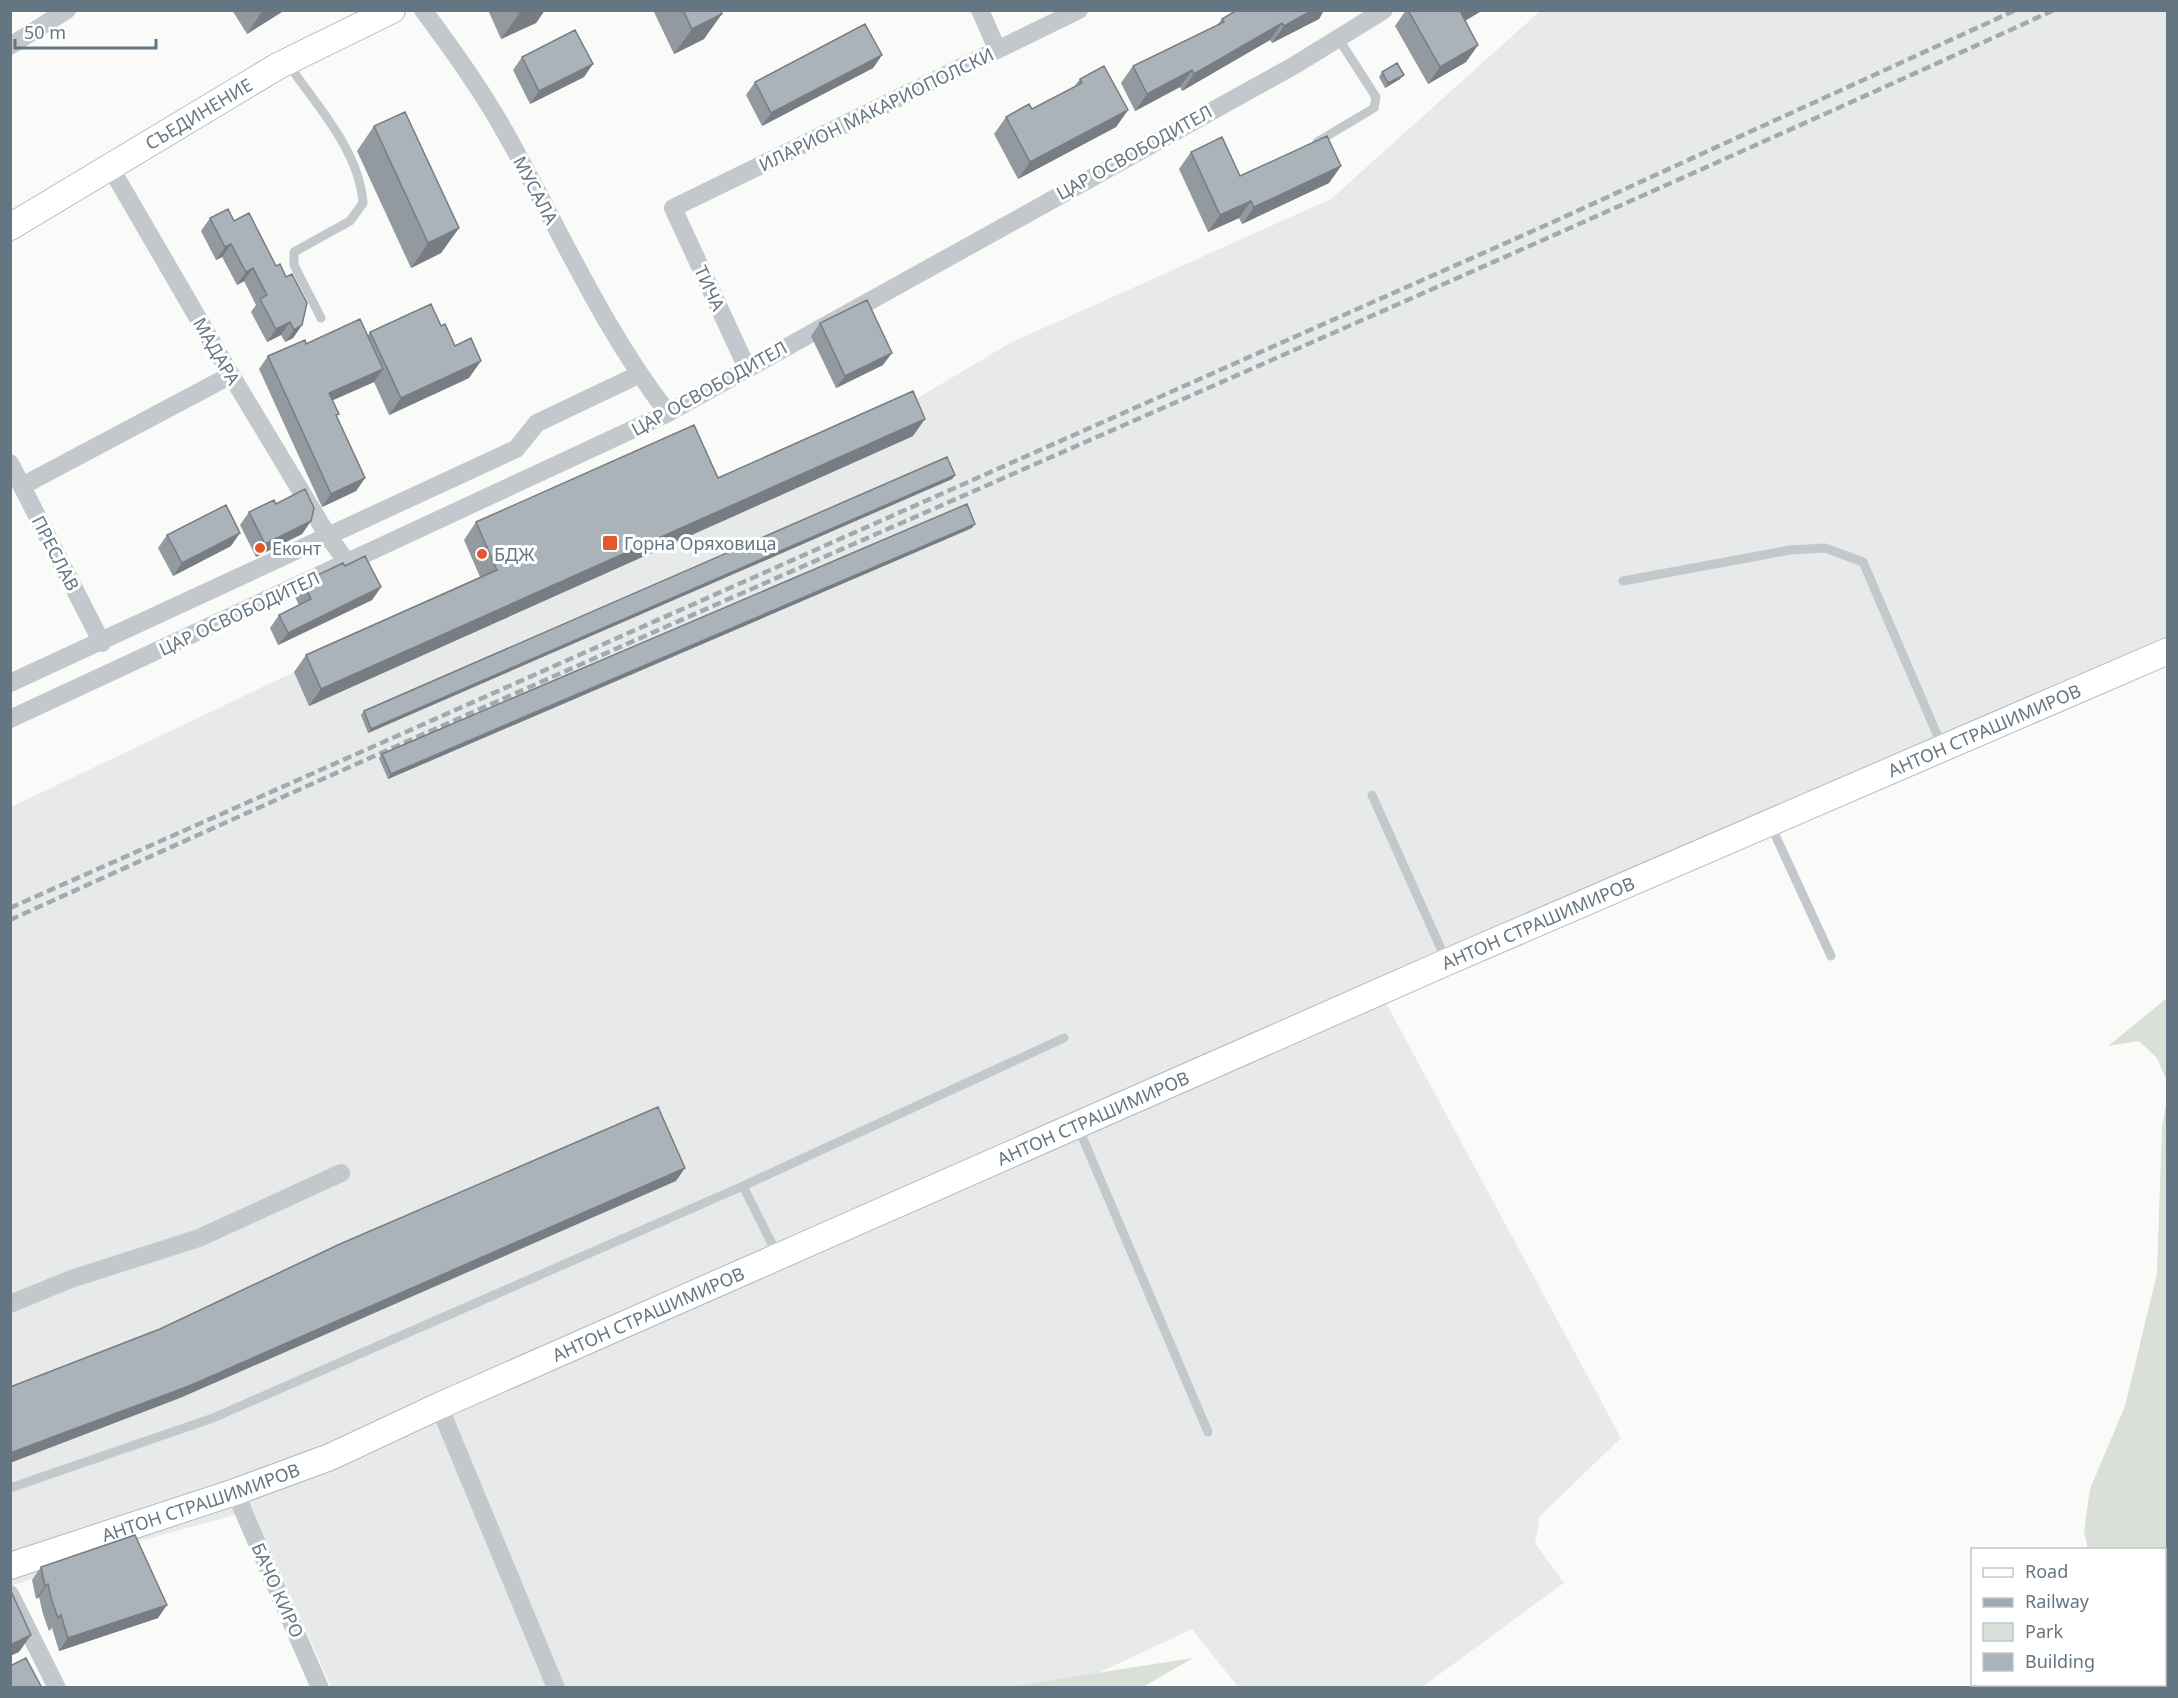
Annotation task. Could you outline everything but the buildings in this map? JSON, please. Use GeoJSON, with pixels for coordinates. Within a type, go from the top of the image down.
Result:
{"type":"FeatureCollection","features":[{"type":"Feature","properties":{"kind":"street"},"geometry":{"type":"LineString","coordinates":[[10,46],[67,10]]}},
{"type":"Feature","properties":{"kind":"street","name":"СЪЕДИНЕНИЕ"},"geometry":{"type":"LineString","coordinates":[[10,226],[109,165],[287,62],[392,10]]}},
{"type":"Feature","properties":{"kind":"street","name":"МУСАЛА"},"geometry":{"type":"LineString","coordinates":[[423,10],[462,62],[505,132],[638,375],[668,413]]}},
{"type":"Feature","properties":{"kind":"street"},"geometry":{"type":"LineString","coordinates":[[980,10],[997,49]]}},
{"type":"Feature","properties":{"kind":"street","name":"ИЛАРИОН МАКАРИОПОЛСКИ"},"geometry":{"type":"LineString","coordinates":[[673,208],[1080,10]]}},
{"type":"Feature","properties":{"kind":"street","name":"ЦАР ОСВОБОДИТЕЛ"},"geometry":{"type":"LineString","coordinates":[[10,719],[668,413],[1338,38],[1384,10]]}},
{"type":"Feature","properties":{"kind":"street","name":"МАДАРА"},"geometry":{"type":"LineString","coordinates":[[109,165],[327,536],[347,562]]}},
{"type":"Feature","properties":{"kind":"street","name":"ТИЧА"},"geometry":{"type":"LineString","coordinates":[[673,208],[747,368]]}},
{"type":"Feature","properties":{"kind":"street"},"geometry":{"type":"LineString","coordinates":[[22,486],[231,375]]}},
{"type":"Feature","properties":{"kind":"street"},"geometry":{"type":"LineString","coordinates":[[530,479],[516,448],[537,423],[638,375]]}},
{"type":"Feature","properties":{"kind":"street","name":"ЦАР ОСВОБОДИТЕЛ"},"geometry":{"type":"LineString","coordinates":[[10,683],[102,643],[516,448]]}},
{"type":"Feature","properties":{"kind":"street","name":"ПРЕСЛАВ"},"geometry":{"type":"LineString","coordinates":[[10,463],[102,643]]}},
{"type":"Feature","properties":{"kind":"street","name":"АНТОН СТРАШИМИРОВ"},"geometry":{"type":"LineString","coordinates":[[10,1566],[236,1492],[330,1457],[439,1406],[1447,962],[2168,651]]}},
{"type":"Feature","properties":{"kind":"street"},"geometry":{"type":"LineString","coordinates":[[10,1304],[71,1280],[199,1238],[341,1173]]}},
{"type":"Feature","properties":{"kind":"street"},"geometry":{"type":"LineString","coordinates":[[439,1406],[556,1688]]}},
{"type":"Feature","properties":{"kind":"street","name":"БАЧО КИРО"},"geometry":{"type":"LineString","coordinates":[[236,1492],[320,1688]]}},
{"type":"Feature","properties":{"kind":"street"},"geometry":{"type":"LineString","coordinates":[[10,1594],[57,1688]]}},
{"type":"Feature","properties":{"kind":"lane"},"geometry":{"type":"LineString","coordinates":[[1306,148],[1374,108],[1376,97],[1338,38]]}},
{"type":"Feature","properties":{"kind":"lane"},"geometry":{"type":"LineString","coordinates":[[287,62],[335,131],[356,169],[361,186],[363,203],[350,221],[294,252],[294,265],[321,318]]}},
{"type":"Feature","properties":{"kind":"lane"},"geometry":{"type":"LineString","coordinates":[[1623,581],[1790,550],[1825,548],[1863,562],[1943,748]]}},
{"type":"Feature","properties":{"kind":"lane"},"geometry":{"type":"LineString","coordinates":[[1372,795],[1447,962]]}},
{"type":"Feature","properties":{"kind":"lane"},"geometry":{"type":"LineString","coordinates":[[1769,822],[1831,956]]}},
{"type":"Feature","properties":{"kind":"lane"},"geometry":{"type":"LineString","coordinates":[[10,1488],[213,1418],[743,1186],[1064,1038]]}},
{"type":"Feature","properties":{"kind":"lane"},"geometry":{"type":"LineString","coordinates":[[1078,1126],[1208,1432]]}},
{"type":"Feature","properties":{"kind":"lane"},"geometry":{"type":"LineString","coordinates":[[743,1186],[778,1256]]}},
{"type":"Feature","properties":{"kind":"shaded area"},"geometry":{"type":"Polygon","coordinates":[[[1540,11],[2167,11],[2167,652],[1380,992],[1621,1438],[1540,1516],[1535,1543],[1564,1583],[1422,1687],[1238,1687],[1192,1629],[1098,1673],[1008,1687],[331,1687],[253,1510],[140,1541],[11,1586],[11,807],[294,672],[484,587],[706,495],[901,408],[1010,343],[1331,199],[1540,11]]]}},
{"type":"Feature","properties":{"kind":"shaded area"},"geometry":{"type":"Polygon","coordinates":[[[2167,1531],[2168,1687],[2165,1688],[2166,1686],[2167,1531]]]}},
{"type":"Feature","properties":{"kind":"green space"},"geometry":{"type":"Polygon","coordinates":[[[2167,998],[2167,1081],[2157,1058],[2139,1041],[2108,1046],[2167,998]]]}},
{"type":"Feature","properties":{"kind":"green space"},"geometry":{"type":"Polygon","coordinates":[[[2167,1099],[2168,1531],[2166,1562],[2166,1548],[2088,1548],[2084,1532],[2090,1489],[2125,1406],[2157,1274],[2162,1126],[2167,1099]]]}},
{"type":"Feature","properties":{"kind":"green space"},"geometry":{"type":"Polygon","coordinates":[[[1193,1658],[1143,1687],[1008,1687],[1193,1658]]]}},
{"type":"Feature","properties":{"kind":"green space"},"geometry":{"type":"Polygon","coordinates":[[[2118,1686],[2165,1686],[2165,1687],[2118,1686]]]}},
{"type":"Feature","properties":{"kind":"railway"},"geometry":{"type":"LineString","coordinates":[[10,908],[1553,222],[2016,10]]}},
{"type":"Feature","properties":{"kind":"railway"},"geometry":{"type":"LineString","coordinates":[[10,920],[520,691],[1544,240],[2054,10]]}},
{"type":"Feature","properties":{"kind":"place","name":"Горна Оряховица"},"geometry":{"type":"Point","coordinates":[610,543]}},
{"type":"Feature","properties":{"kind":"place","name":"Еконт"},"geometry":{"type":"Point","coordinates":[260,548]}},
{"type":"Feature","properties":{"kind":"place","name":"БДЖ"},"geometry":{"type":"Point","coordinates":[482,554]}}]}
